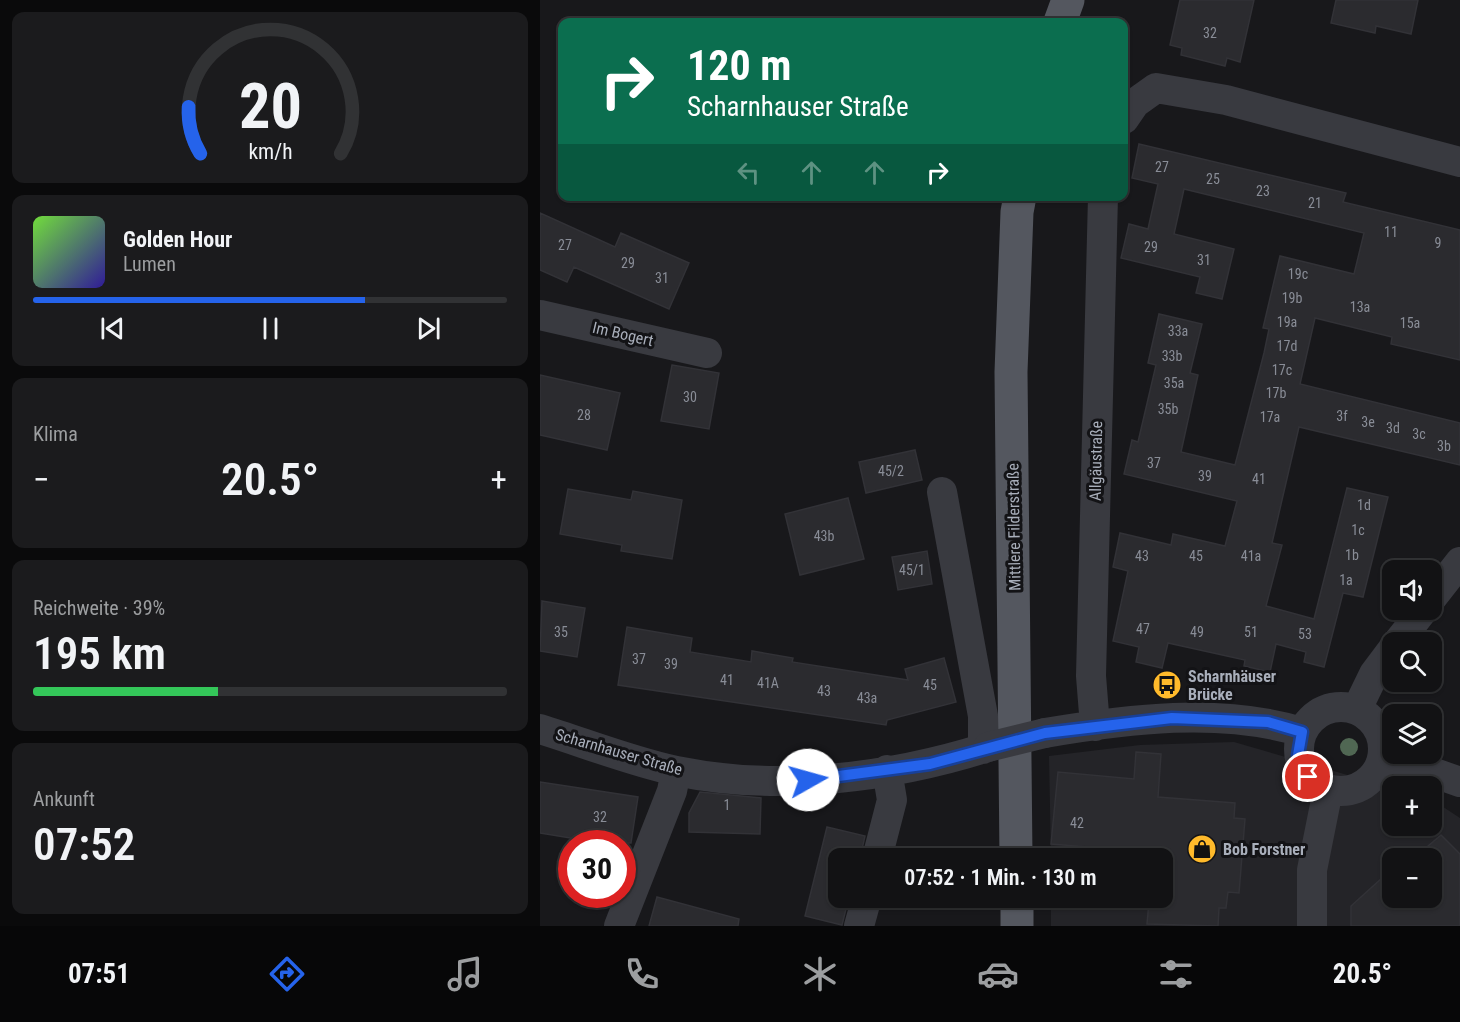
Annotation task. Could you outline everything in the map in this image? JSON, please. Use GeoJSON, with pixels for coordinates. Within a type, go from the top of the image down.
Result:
{"type":"FeatureCollection","features":[{"type":"Feature","properties":{"kind":"main road"},"geometry":{"type":"LineString","coordinates":[[1061,18],[1068,0]]}},
{"type":"Feature","properties":{"kind":"main road","name":"Mittlere Filderstraße"},"geometry":{"type":"LineString","coordinates":[[1016,848],[1011,372],[1019,201]]}},
{"type":"Feature","properties":{"kind":"main road"},"geometry":{"type":"LineString","coordinates":[[1017,908],[1017,926]]}},
{"type":"Feature","properties":{"kind":"street"},"geometry":{"type":"LineString","coordinates":[[1128,114],[1135,103],[1156,88],[1226,99],[1460,162]]}},
{"type":"Feature","properties":{"kind":"street","name":"Allgäustraße"},"geometry":{"type":"LineString","coordinates":[[1095,726],[1091,676],[1103,201]]}},
{"type":"Feature","properties":{"kind":"street","name":"Im Bogert"},"geometry":{"type":"LineString","coordinates":[[540,315],[707,353]]}},
{"type":"Feature","properties":{"kind":"street"},"geometry":{"type":"LineString","coordinates":[[942,492],[983,716],[985,748]]}},
{"type":"Feature","properties":{"kind":"street"},"geometry":{"type":"LineString","coordinates":[[1442,586],[1457,569]]}},
{"type":"Feature","properties":{"kind":"street"},"geometry":{"type":"LineString","coordinates":[[1406,632],[1415,620]]}},
{"type":"Feature","properties":{"kind":"street"},"geometry":{"type":"LineString","coordinates":[[1357,709],[1374,674],[1382,663]]}},
{"type":"Feature","properties":{"kind":"street"},"geometry":{"type":"LineString","coordinates":[[1382,736],[1372,720],[1357,709],[1335,706],[1315,715],[1302,732],[1298,755],[1308,777],[1328,790],[1346,792],[1364,786],[1377,772],[1382,760]]}},
{"type":"Feature","properties":{"kind":"street","name":"Scharnhauser Straße"},"geometry":{"type":"LineString","coordinates":[[540,729],[676,771],[744,780],[808,780],[887,770],[943,761],[1045,733],[1172,718],[1268,722],[1302,732]]}},
{"type":"Feature","properties":{"kind":"street"},"geometry":{"type":"LineString","coordinates":[[1409,764],[1460,782]]}},
{"type":"Feature","properties":{"kind":"street"},"geometry":{"type":"LineString","coordinates":[[880,848],[892,800],[887,770]]}},
{"type":"Feature","properties":{"kind":"street"},"geometry":{"type":"LineString","coordinates":[[619,926],[672,791],[676,771]]}},
{"type":"Feature","properties":{"kind":"street"},"geometry":{"type":"LineString","coordinates":[[1312,926],[1312,870],[1328,790]]}},
{"type":"Feature","properties":{"kind":"street"},"geometry":{"type":"LineString","coordinates":[[859,926],[864,908]]}},
{"type":"Feature","properties":{"kind":"shaded area"},"geometry":{"type":"Polygon","coordinates":[[[1234,742],[1382,785],[1382,836],[1442,836],[1442,806],[1460,818],[1460,926],[1051,926],[1051,908],[1173,908],[1173,848],[1051,848],[1049,756],[1140,745],[1234,742]]]}},
{"type":"Feature","properties":{"kind":"building"},"geometry":{"type":"Polygon","coordinates":[[[1180,0],[1254,0],[1240,62],[1227,58],[1225,66],[1181,55],[1182,48],[1170,45],[1180,0]]]}},
{"type":"Feature","properties":{"kind":"building"},"geometry":{"type":"Polygon","coordinates":[[[1336,0],[1418,0],[1411,34],[1376,26],[1375,33],[1331,23],[1336,0]]]}},
{"type":"Feature","properties":{"kind":"building"},"geometry":{"type":"Polygon","coordinates":[[[1139,144],[1346,193],[1343,202],[1460,230],[1460,360],[1391,344],[1392,337],[1315,318],[1300,384],[1460,423],[1460,465],[1299,427],[1272,543],[1282,545],[1266,606],[1314,619],[1347,488],[1388,497],[1363,597],[1343,593],[1324,667],[1304,662],[1306,652],[1276,644],[1270,672],[1244,666],[1245,660],[1168,643],[1162,668],[1136,662],[1139,647],[1113,641],[1128,571],[1113,567],[1120,533],[1171,545],[1173,534],[1225,546],[1237,501],[1124,474],[1132,440],[1138,442],[1156,365],[1148,363],[1159,314],[1202,324],[1190,373],[1198,375],[1181,452],[1235,465],[1264,353],[1269,329],[1263,328],[1280,256],[1354,274],[1364,233],[1184,189],[1174,234],[1234,249],[1222,299],[1196,293],[1200,277],[1121,258],[1129,224],[1148,229],[1158,184],[1132,178],[1139,144]]]}},
{"type":"Feature","properties":{"kind":"building"},"geometry":{"type":"Polygon","coordinates":[[[540,213],[615,247],[621,233],[689,263],[669,309],[574,267],[567,282],[540,270],[540,213]]]}},
{"type":"Feature","properties":{"kind":"building"},"geometry":{"type":"Polygon","coordinates":[[[672,365],[719,373],[709,429],[661,421],[672,365]]]}},
{"type":"Feature","properties":{"kind":"building"},"geometry":{"type":"Polygon","coordinates":[[[540,375],[620,393],[607,450],[540,435],[540,375]]]}},
{"type":"Feature","properties":{"kind":"building"},"geometry":{"type":"Polygon","coordinates":[[[915,450],[922,480],[866,493],[859,462],[915,450]]]}},
{"type":"Feature","properties":{"kind":"building"},"geometry":{"type":"Polygon","coordinates":[[[568,489],[631,500],[633,491],[682,500],[672,559],[621,551],[622,545],[560,534],[568,489]]]}},
{"type":"Feature","properties":{"kind":"building"},"geometry":{"type":"Polygon","coordinates":[[[848,498],[864,559],[800,575],[785,514],[848,498]]]}},
{"type":"Feature","properties":{"kind":"building"},"geometry":{"type":"Polygon","coordinates":[[[927,551],[932,584],[898,590],[892,557],[927,551]]]}},
{"type":"Feature","properties":{"kind":"building"},"geometry":{"type":"Polygon","coordinates":[[[542,601],[585,608],[577,657],[540,651],[542,601]]]}},
{"type":"Feature","properties":{"kind":"building"},"geometry":{"type":"Polygon","coordinates":[[[627,627],[692,638],[690,652],[751,662],[752,651],[793,658],[792,662],[908,680],[905,669],[944,658],[956,702],[887,720],[886,725],[618,685],[627,627]]]}},
{"type":"Feature","properties":{"kind":"building"},"geometry":{"type":"Polygon","coordinates":[[[1136,752],[1161,754],[1158,797],[1235,803],[1234,818],[1245,819],[1239,893],[1228,892],[1226,908],[1219,908],[1218,926],[1147,924],[1148,908],[1173,908],[1173,848],[1100,848],[1051,844],[1058,772],[1134,779],[1136,752]]]}},
{"type":"Feature","properties":{"kind":"building"},"geometry":{"type":"Polygon","coordinates":[[[540,782],[638,797],[633,830],[558,830],[558,836],[540,833],[540,782]]]}},
{"type":"Feature","properties":{"kind":"building"},"geometry":{"type":"Polygon","coordinates":[[[700,792],[761,798],[760,834],[689,832],[689,813],[700,792]]]}},
{"type":"Feature","properties":{"kind":"building"},"geometry":{"type":"Polygon","coordinates":[[[827,827],[865,836],[862,848],[828,848],[828,908],[846,908],[842,925],[805,916],[827,827]]]}},
{"type":"Feature","properties":{"kind":"building"},"geometry":{"type":"Polygon","coordinates":[[[1442,836],[1460,854],[1460,926],[1351,926],[1351,906],[1382,878],[1382,908],[1442,908],[1442,848],[1426,848],[1442,836]]]}},
{"type":"Feature","properties":{"kind":"building"},"geometry":{"type":"Polygon","coordinates":[[[657,897],[739,919],[738,926],[649,926],[657,897]]]}},
{"type":"Feature","properties":{"kind":"place","name":"Scharnhäuser Brücke"},"geometry":{"type":"Point","coordinates":[1167,685]}},
{"type":"Feature","properties":{"kind":"place","name":"Bob Forstner"},"geometry":{"type":"Point","coordinates":[1202,849]}},
{"type":"Feature","properties":{"kind":"route"},"geometry":{"type":"LineString","coordinates":[[808,780],[930,764],[1045,733],[1172,718],[1268,722],[1302,732],[1298,755],[1308,777]]}}]}
